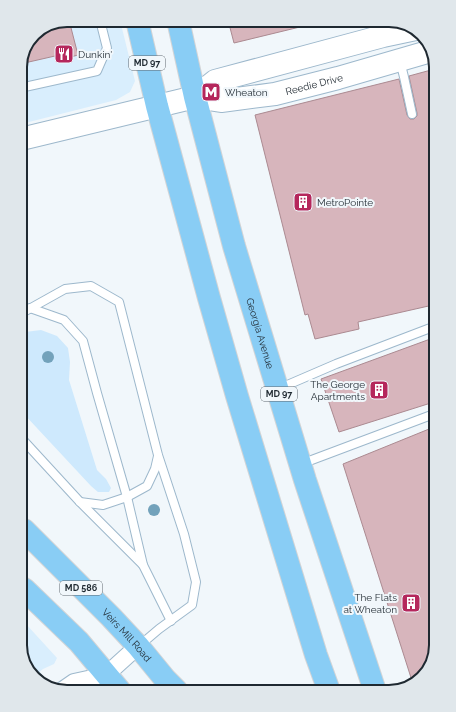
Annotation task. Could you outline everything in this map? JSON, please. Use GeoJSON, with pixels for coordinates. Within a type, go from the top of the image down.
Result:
{"type":"FeatureCollection","features":[{"type":"Feature","properties":{"kind":"main road","name":"MD 97"},"geometry":{"type":"LineString","coordinates":[[139,27],[157,106],[197,256],[237,396],[316,655],[327,685]]}},
{"type":"Feature","properties":{"kind":"main road","name":"Georgia Avenue"},"geometry":{"type":"LineString","coordinates":[[180,27],[195,97],[234,246],[300,465],[373,685]]}},
{"type":"Feature","properties":{"kind":"main road","name":"Veirs Mill Road"},"geometry":{"type":"LineString","coordinates":[[27,533],[111,617],[138,646],[170,685]]}},
{"type":"Feature","properties":{"kind":"main road"},"geometry":{"type":"LineString","coordinates":[[27,592],[79,642],[108,685]]}},
{"type":"Feature","properties":{"kind":"main road"},"geometry":{"type":"LineString","coordinates":[[316,655],[316,685]]}},
{"type":"Feature","properties":{"kind":"street","name":"Reedie Drive"},"geometry":{"type":"LineString","coordinates":[[195,97],[215,81],[407,31]]}},
{"type":"Feature","properties":{"kind":"street","name":"Reedie Drive"},"geometry":{"type":"LineString","coordinates":[[27,138],[195,97],[221,101],[275,94],[338,78],[426,52]]}},
{"type":"Feature","properties":{"kind":"street"},"geometry":{"type":"LineString","coordinates":[[110,685],[138,646]]}},
{"type":"Feature","properties":{"kind":"street"},"geometry":{"type":"LineString","coordinates":[[70,685],[74,682],[100,685]]}},
{"type":"Feature","properties":{"kind":"lane"},"geometry":{"type":"LineString","coordinates":[[27,86],[97,71],[107,48],[102,27]]}},
{"type":"Feature","properties":{"kind":"lane"},"geometry":{"type":"LineString","coordinates":[[399,60],[412,114]]}},
{"type":"Feature","properties":{"kind":"lane"},"geometry":{"type":"LineString","coordinates":[[27,310],[65,289],[91,286],[120,302],[158,455],[184,534],[196,582],[192,605],[138,646]]}},
{"type":"Feature","properties":{"kind":"lane"},"geometry":{"type":"LineString","coordinates":[[30,308],[64,320],[83,341],[127,497],[143,565],[171,621]]}},
{"type":"Feature","properties":{"kind":"lane"},"geometry":{"type":"LineString","coordinates":[[277,390],[336,364],[429,329]]}},
{"type":"Feature","properties":{"kind":"lane"},"geometry":{"type":"LineString","coordinates":[[300,465],[429,416]]}},
{"type":"Feature","properties":{"kind":"lane"},"geometry":{"type":"LineString","coordinates":[[27,444],[80,502],[143,565]]}},
{"type":"Feature","properties":{"kind":"lane"},"geometry":{"type":"LineString","coordinates":[[80,502],[103,504],[127,497],[147,486],[155,469],[158,455]]}},
{"type":"Feature","properties":{"kind":"shaded area"},"geometry":{"type":"Polygon","coordinates":[[[62,27],[122,27],[135,81],[130,92],[116,100],[27,122],[27,65],[31,49],[47,32],[62,27]]]}},
{"type":"Feature","properties":{"kind":"shaded area"},"geometry":{"type":"Polygon","coordinates":[[[41,330],[57,336],[68,348],[70,362],[69,380],[97,470],[106,479],[111,488],[109,492],[98,492],[91,486],[27,417],[27,332],[41,330]]]}},
{"type":"Feature","properties":{"kind":"shaded area"},"geometry":{"type":"Polygon","coordinates":[[[27,625],[57,658],[54,664],[38,672],[29,658],[27,645],[27,625]]]}},
{"type":"Feature","properties":{"kind":"building"},"geometry":{"type":"Polygon","coordinates":[[[62,27],[71,27],[78,55],[56,61],[55,56],[27,62],[31,49],[47,32],[62,27]]]}},
{"type":"Feature","properties":{"kind":"building"},"geometry":{"type":"Polygon","coordinates":[[[230,27],[300,27],[234,43],[230,27]]]}},
{"type":"Feature","properties":{"kind":"building"},"geometry":{"type":"Polygon","coordinates":[[[429,71],[429,306],[358,322],[359,329],[315,339],[308,314],[305,315],[255,115],[399,79],[407,115],[410,119],[414,119],[417,116],[417,113],[409,76],[429,71]]]}},
{"type":"Feature","properties":{"kind":"building","name":"The George Apartments"},"geometry":{"type":"Polygon","coordinates":[[[429,339],[429,404],[339,432],[321,379],[429,339]]]}},
{"type":"Feature","properties":{"kind":"building","name":"The Flats at Wheaton"},"geometry":{"type":"Polygon","coordinates":[[[429,429],[429,650],[424,665],[411,678],[343,464],[429,429]]]}},
{"type":"Feature","properties":{"kind":"place","name":"Dunkin'"},"geometry":{"type":"Point","coordinates":[64,54]}},
{"type":"Feature","properties":{"kind":"place","name":"Wheaton"},"geometry":{"type":"Point","coordinates":[211,92]}},
{"type":"Feature","properties":{"kind":"place","name":"MetroPointe"},"geometry":{"type":"Point","coordinates":[303,202]}},
{"type":"Feature","properties":{"kind":"place","name":"The George Apartments"},"geometry":{"type":"Point","coordinates":[379,390]}},
{"type":"Feature","properties":{"kind":"place","name":"The Flats at Wheaton"},"geometry":{"type":"Point","coordinates":[411,603]}}]}
